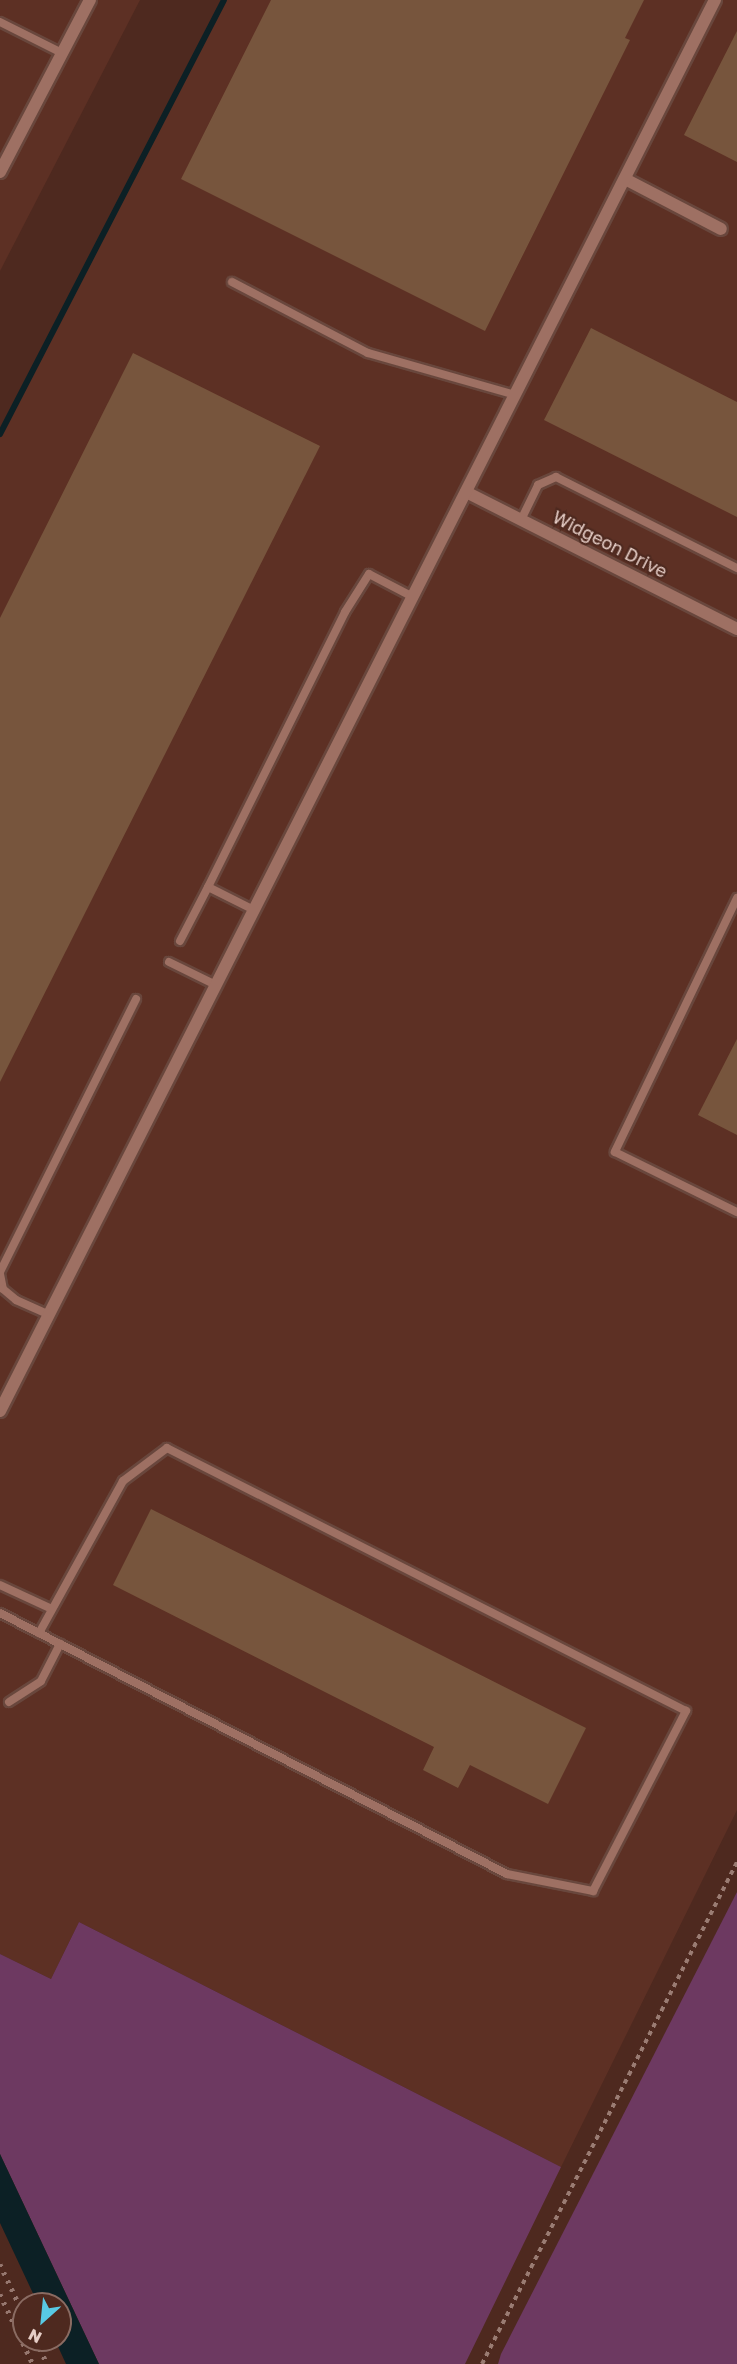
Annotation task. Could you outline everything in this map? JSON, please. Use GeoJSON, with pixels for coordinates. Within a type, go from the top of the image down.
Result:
{"type":"FeatureCollection","features":[{"type":"Feature","properties":{"kind":"street"},"geometry":{"type":"LineString","coordinates":[[0,172],[90,0]]}},
{"type":"Feature","properties":{"kind":"street"},"geometry":{"type":"LineString","coordinates":[[0,1411],[715,0]]}},
{"type":"Feature","properties":{"kind":"street"},"geometry":{"type":"LineString","coordinates":[[625,180],[722,229]]}},
{"type":"Feature","properties":{"kind":"street","name":"Widgeon Drive"},"geometry":{"type":"LineString","coordinates":[[466,492],[737,629]]}},
{"type":"Feature","properties":{"kind":"lane"},"geometry":{"type":"LineString","coordinates":[[0,22],[62,53]]}},
{"type":"Feature","properties":{"kind":"lane"},"geometry":{"type":"LineString","coordinates":[[232,282],[368,353],[515,396]]}},
{"type":"Feature","properties":{"kind":"lane"},"geometry":{"type":"LineString","coordinates":[[521,520],[538,485],[556,477],[737,568]]}},
{"type":"Feature","properties":{"kind":"lane"},"geometry":{"type":"LineString","coordinates":[[180,941],[345,612],[369,574],[413,597]]}},
{"type":"Feature","properties":{"kind":"lane"},"geometry":{"type":"LineString","coordinates":[[208,887],[254,910]]}},
{"type":"Feature","properties":{"kind":"lane"},"geometry":{"type":"LineString","coordinates":[[737,898],[615,1152],[737,1212]]}},
{"type":"Feature","properties":{"kind":"lane"},"geometry":{"type":"LineString","coordinates":[[169,962],[216,985]]}},
{"type":"Feature","properties":{"kind":"lane"},"geometry":{"type":"LineString","coordinates":[[49,1315],[16,1300],[3,1288],[0,1273],[136,999]]}},
{"type":"Feature","properties":{"kind":"lane"},"geometry":{"type":"LineString","coordinates":[[0,1614],[507,1874],[593,1891],[686,1711],[167,1448],[123,1482],[39,1633]]}},
{"type":"Feature","properties":{"kind":"lane"},"geometry":{"type":"LineString","coordinates":[[0,1585],[52,1610]]}},
{"type":"Feature","properties":{"kind":"lane"},"geometry":{"type":"LineString","coordinates":[[9,1702],[41,1681],[60,1644]]}},
{"type":"Feature","properties":{"kind":"path"},"geometry":{"type":"LineString","coordinates":[[482,2364],[737,1862]]}},
{"type":"Feature","properties":{"kind":"shaded area"},"geometry":{"type":"Polygon","coordinates":[[[0,0],[140,0],[0,271],[0,0]]]}},
{"type":"Feature","properties":{"kind":"shaded area"},"geometry":{"type":"Polygon","coordinates":[[[227,0],[737,0],[737,1810],[561,2167],[79,1922],[51,1979],[0,1954],[0,431],[227,0]]]}},
{"type":"Feature","properties":{"kind":"shaded area"},"geometry":{"type":"Polygon","coordinates":[[[737,1892],[737,2364],[498,2364],[501,2354],[737,1892]]]}},
{"type":"Feature","properties":{"kind":"shaded area"},"geometry":{"type":"Polygon","coordinates":[[[79,1922],[561,2167],[465,2364],[99,2364],[72,2307],[72,2292],[65,2292],[0,2154],[0,1954],[51,1979],[79,1922]]]}},
{"type":"Feature","properties":{"kind":"water"},"geometry":{"type":"Polygon","coordinates":[[[0,2154],[65,2292],[32,2292],[0,2223],[0,2154]]]}},
{"type":"Feature","properties":{"kind":"water"},"geometry":{"type":"Polygon","coordinates":[[[72,2307],[99,2364],[66,2364],[60,2352],[72,2352],[72,2307]]]}},
{"type":"Feature","properties":{"kind":"building"},"geometry":{"type":"Polygon","coordinates":[[[271,0],[644,0],[625,38],[630,40],[485,331],[181,179],[271,0]]]}},
{"type":"Feature","properties":{"kind":"building"},"geometry":{"type":"Polygon","coordinates":[[[737,31],[737,162],[684,135],[737,31]]]}},
{"type":"Feature","properties":{"kind":"building"},"geometry":{"type":"Polygon","coordinates":[[[591,328],[737,402],[737,517],[544,420],[591,328]]]}},
{"type":"Feature","properties":{"kind":"building"},"geometry":{"type":"Polygon","coordinates":[[[133,353],[320,446],[0,1082],[0,618],[133,353]]]}},
{"type":"Feature","properties":{"kind":"building"},"geometry":{"type":"Polygon","coordinates":[[[737,1039],[737,1135],[698,1115],[737,1039]]]}},
{"type":"Feature","properties":{"kind":"building"},"geometry":{"type":"Polygon","coordinates":[[[151,1509],[586,1728],[548,1804],[470,1765],[458,1788],[423,1770],[434,1747],[113,1585],[151,1509]]]}},
{"type":"Feature","properties":{"kind":"waterway"},"geometry":{"type":"LineString","coordinates":[[0,434],[224,0]]}},
{"type":"Feature","properties":{"kind":"railway"},"geometry":{"type":"LineString","coordinates":[[0,2264],[13,2292]]}},
{"type":"Feature","properties":{"kind":"railway"},"geometry":{"type":"LineString","coordinates":[[0,2294],[33,2364]]}},
{"type":"Feature","properties":{"kind":"railway"},"geometry":{"type":"LineString","coordinates":[[42,2352],[47,2364]]}}]}
